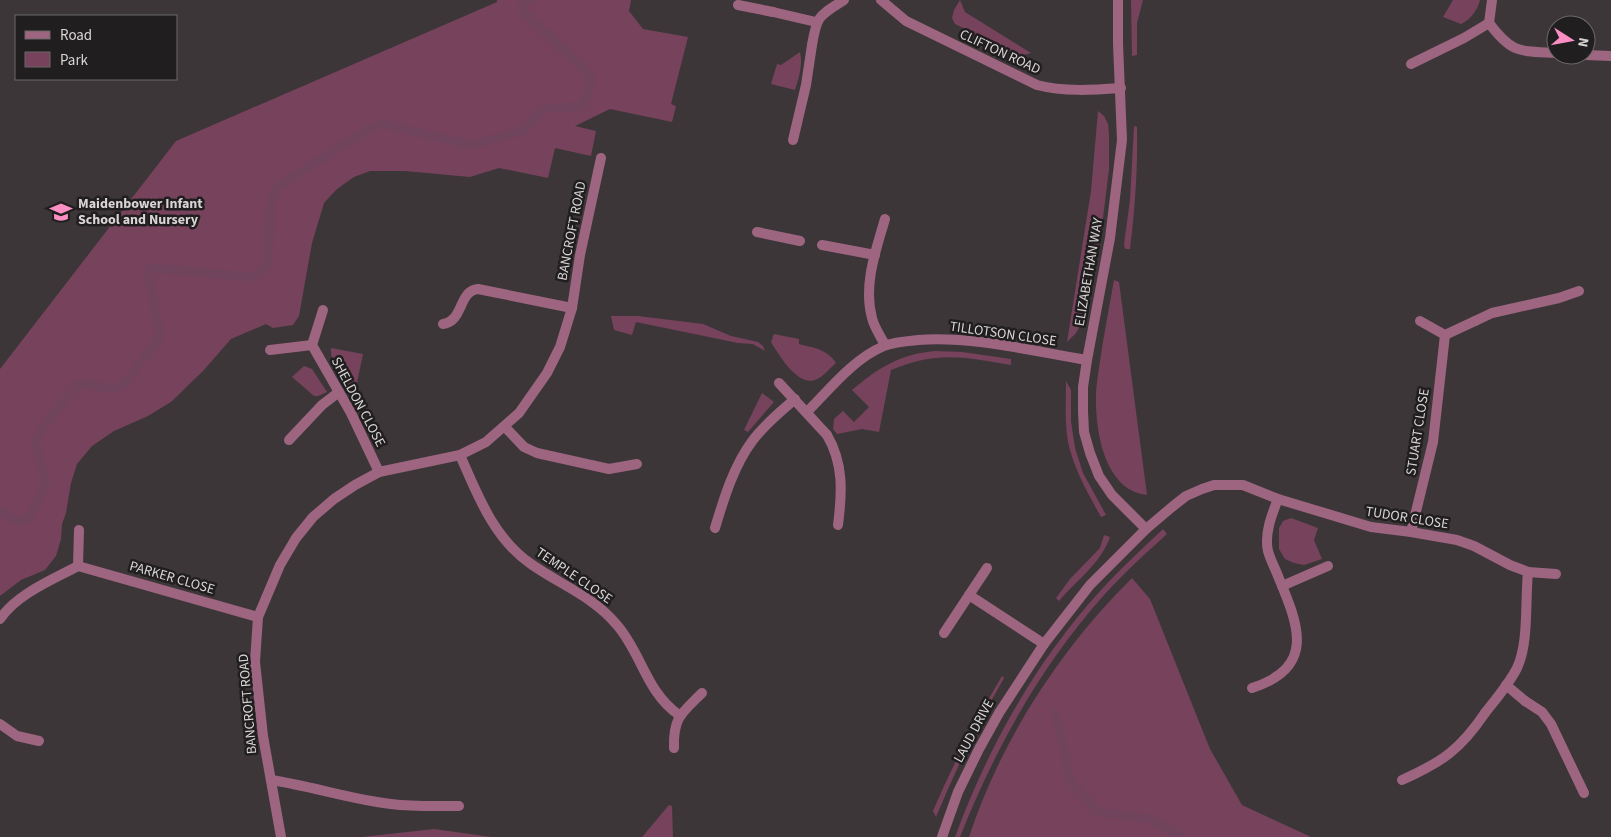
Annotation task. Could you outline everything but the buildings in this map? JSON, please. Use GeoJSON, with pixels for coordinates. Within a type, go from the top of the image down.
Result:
{"type":"FeatureCollection","features":[{"type":"Feature","properties":{"kind":"street"},"geometry":{"type":"LineString","coordinates":[[793,140],[806,85],[816,22],[826,11],[844,0]]}},
{"type":"Feature","properties":{"kind":"street","name":"CLIFTON ROAD"},"geometry":{"type":"LineString","coordinates":[[881,0],[906,21],[1037,85],[1059,89],[1096,90],[1120,88]]}},
{"type":"Feature","properties":{"kind":"street","name":"ELIZABETHAN WAY"},"geometry":{"type":"LineString","coordinates":[[1118,0],[1122,140],[1112,228],[1083,387],[1084,432],[1099,476],[1112,494],[1146,529]]}},
{"type":"Feature","properties":{"kind":"street"},"geometry":{"type":"LineString","coordinates":[[1492,0],[1489,23],[1501,39],[1513,48],[1526,52],[1546,53]]}},
{"type":"Feature","properties":{"kind":"street"},"geometry":{"type":"LineString","coordinates":[[738,5],[816,22]]}},
{"type":"Feature","properties":{"kind":"street"},"geometry":{"type":"LineString","coordinates":[[1411,64],[1464,38],[1489,23]]}},
{"type":"Feature","properties":{"kind":"street"},"geometry":{"type":"LineString","coordinates":[[1596,55],[1611,56]]}},
{"type":"Feature","properties":{"kind":"street","name":"BANCROFT ROAD"},"geometry":{"type":"LineString","coordinates":[[281,837],[263,736],[255,662],[258,617],[280,565],[296,538],[313,517],[334,499],[355,485],[379,472],[460,454],[486,442],[519,413],[547,373],[560,347],[572,308],[580,255],[601,158]]}},
{"type":"Feature","properties":{"kind":"street"},"geometry":{"type":"LineString","coordinates":[[885,219],[869,286],[869,304],[872,320],[886,345]]}},
{"type":"Feature","properties":{"kind":"street"},"geometry":{"type":"LineString","coordinates":[[758,232],[800,241]]}},
{"type":"Feature","properties":{"kind":"street"},"geometry":{"type":"LineString","coordinates":[[822,245],[875,255]]}},
{"type":"Feature","properties":{"kind":"street"},"geometry":{"type":"LineString","coordinates":[[443,324],[450,323],[455,318],[467,294],[472,290],[478,289],[572,308]]}},
{"type":"Feature","properties":{"kind":"street"},"geometry":{"type":"LineString","coordinates":[[1420,321],[1445,334],[1492,313],[1559,298],[1579,291]]}},
{"type":"Feature","properties":{"kind":"street"},"geometry":{"type":"LineString","coordinates":[[270,350],[312,345],[323,310]]}},
{"type":"Feature","properties":{"kind":"street","name":"STUART CLOSE"},"geometry":{"type":"LineString","coordinates":[[1411,532],[1432,442],[1445,334]]}},
{"type":"Feature","properties":{"kind":"street","name":"TILLOTSON CLOSE"},"geometry":{"type":"LineString","coordinates":[[807,412],[852,368],[868,355],[886,345],[909,341],[957,339],[1087,360]]}},
{"type":"Feature","properties":{"kind":"street","name":"SHELDON CLOSE"},"geometry":{"type":"LineString","coordinates":[[312,345],[351,412],[379,472]]}},
{"type":"Feature","properties":{"kind":"street"},"geometry":{"type":"LineString","coordinates":[[779,383],[827,435],[835,448],[842,481],[842,499],[838,525]]}},
{"type":"Feature","properties":{"kind":"street"},"geometry":{"type":"LineString","coordinates":[[289,440],[322,404],[339,392]]}},
{"type":"Feature","properties":{"kind":"street"},"geometry":{"type":"LineString","coordinates":[[715,528],[731,481],[752,441],[770,421],[794,400]]}},
{"type":"Feature","properties":{"kind":"street"},"geometry":{"type":"LineString","coordinates":[[505,427],[524,447],[537,453],[609,468],[637,464]]}},
{"type":"Feature","properties":{"kind":"street","name":"TEMPLE CLOSE"},"geometry":{"type":"LineString","coordinates":[[460,454],[487,513],[513,550],[531,564],[600,607],[618,626],[660,698],[679,715]]}},
{"type":"Feature","properties":{"kind":"street","name":"TUDOR CLOSE"},"geometry":{"type":"LineString","coordinates":[[1146,529],[1186,496],[1214,485],[1244,485],[1278,499],[1371,528],[1411,532],[1457,540],[1474,546],[1510,565],[1528,572],[1556,574]]}},
{"type":"Feature","properties":{"kind":"street"},"geometry":{"type":"LineString","coordinates":[[1252,688],[1264,684],[1287,668],[1294,656],[1298,641],[1297,626],[1268,550],[1268,531],[1278,499]]}},
{"type":"Feature","properties":{"kind":"street","name":"LAUD DRIVE"},"geometry":{"type":"LineString","coordinates":[[942,837],[958,792],[979,749],[999,713],[1044,644],[1090,585],[1146,529]]}},
{"type":"Feature","properties":{"kind":"street"},"geometry":{"type":"LineString","coordinates":[[0,620],[5,612],[20,599],[78,566],[79,530]]}},
{"type":"Feature","properties":{"kind":"street","name":"PARKER CLOSE"},"geometry":{"type":"LineString","coordinates":[[78,566],[258,617]]}},
{"type":"Feature","properties":{"kind":"street"},"geometry":{"type":"LineString","coordinates":[[1282,586],[1328,566]]}},
{"type":"Feature","properties":{"kind":"street"},"geometry":{"type":"LineString","coordinates":[[944,633],[987,568]]}},
{"type":"Feature","properties":{"kind":"street"},"geometry":{"type":"LineString","coordinates":[[1402,780],[1432,766],[1458,747],[1471,734],[1517,669],[1525,635],[1528,572]]}},
{"type":"Feature","properties":{"kind":"street"},"geometry":{"type":"LineString","coordinates":[[969,595],[1044,644]]}},
{"type":"Feature","properties":{"kind":"street"},"geometry":{"type":"LineString","coordinates":[[1506,686],[1542,712],[1551,724],[1584,793]]}},
{"type":"Feature","properties":{"kind":"street"},"geometry":{"type":"LineString","coordinates":[[674,748],[674,731],[679,715],[702,693]]}},
{"type":"Feature","properties":{"kind":"street"},"geometry":{"type":"LineString","coordinates":[[0,724],[17,736],[39,741]]}},
{"type":"Feature","properties":{"kind":"street"},"geometry":{"type":"LineString","coordinates":[[271,780],[299,784],[390,804],[459,806]]}},
{"type":"Feature","properties":{"kind":"green space"},"geometry":{"type":"Polygon","coordinates":[[[497,0],[631,0],[629,11],[643,29],[688,37],[671,104],[676,106],[672,122],[610,109],[575,126],[596,131],[591,156],[555,148],[548,178],[499,168],[470,177],[405,171],[370,171],[354,177],[337,189],[324,203],[312,243],[299,316],[293,325],[273,328],[266,324],[231,339],[203,371],[171,402],[148,416],[114,431],[92,446],[77,464],[71,483],[56,556],[45,570],[21,580],[0,596],[0,369],[176,141],[497,2],[497,0]]]}},
{"type":"Feature","properties":{"kind":"green space"},"geometry":{"type":"Polygon","coordinates":[[[960,0],[965,12],[1031,53],[1020,56],[955,24],[952,18],[960,0]]]}},
{"type":"Feature","properties":{"kind":"green space"},"geometry":{"type":"Polygon","coordinates":[[[1131,0],[1143,0],[1137,23],[1137,55],[1132,56],[1131,0]]]}},
{"type":"Feature","properties":{"kind":"green space"},"geometry":{"type":"Polygon","coordinates":[[[1453,0],[1480,0],[1473,14],[1461,24],[1443,17],[1453,0]]]}},
{"type":"Feature","properties":{"kind":"green space"},"geometry":{"type":"Polygon","coordinates":[[[800,52],[801,66],[795,90],[771,84],[777,64],[781,65],[800,52]]]}},
{"type":"Feature","properties":{"kind":"green space"},"geometry":{"type":"Polygon","coordinates":[[[1098,111],[1104,116],[1108,124],[1109,135],[1109,169],[1102,226],[1085,317],[1076,333],[1067,342],[1091,191],[1098,111]]]}},
{"type":"Feature","properties":{"kind":"green space"},"geometry":{"type":"Polygon","coordinates":[[[1134,126],[1137,127],[1135,203],[1130,249],[1125,249],[1124,244],[1130,200],[1134,126]]]}},
{"type":"Feature","properties":{"kind":"green space"},"geometry":{"type":"Polygon","coordinates":[[[1114,280],[1119,282],[1147,495],[1132,491],[1121,482],[1105,456],[1100,440],[1096,394],[1102,346],[1114,280]]]}},
{"type":"Feature","properties":{"kind":"green space"},"geometry":{"type":"Polygon","coordinates":[[[611,316],[638,316],[703,324],[731,336],[758,342],[765,351],[753,344],[738,343],[636,322],[632,335],[614,330],[611,316]]]}},
{"type":"Feature","properties":{"kind":"green space"},"geometry":{"type":"Polygon","coordinates":[[[774,334],[799,339],[799,344],[824,352],[836,363],[817,379],[810,381],[803,379],[790,369],[779,355],[771,342],[774,334]]]}},
{"type":"Feature","properties":{"kind":"green space"},"geometry":{"type":"Polygon","coordinates":[[[331,348],[363,354],[354,397],[335,367],[331,348]]]}},
{"type":"Feature","properties":{"kind":"green space"},"geometry":{"type":"Polygon","coordinates":[[[935,351],[962,352],[1011,359],[1011,365],[950,357],[923,360],[891,370],[879,432],[862,429],[837,434],[833,429],[834,419],[843,411],[854,422],[869,407],[852,390],[890,363],[911,355],[935,351]]]}},
{"type":"Feature","properties":{"kind":"green space"},"geometry":{"type":"Polygon","coordinates":[[[304,366],[312,369],[327,392],[314,396],[292,377],[304,366]]]}},
{"type":"Feature","properties":{"kind":"green space"},"geometry":{"type":"Polygon","coordinates":[[[1066,381],[1071,390],[1071,421],[1075,448],[1083,473],[1106,515],[1101,517],[1080,476],[1070,450],[1066,425],[1066,381]]]}},
{"type":"Feature","properties":{"kind":"green space"},"geometry":{"type":"Polygon","coordinates":[[[762,393],[774,402],[748,432],[744,430],[762,393]]]}},
{"type":"Feature","properties":{"kind":"green space"},"geometry":{"type":"Polygon","coordinates":[[[1291,518],[1318,528],[1314,540],[1322,559],[1304,565],[1285,559],[1279,549],[1279,528],[1283,521],[1291,518]]]}},
{"type":"Feature","properties":{"kind":"green space"},"geometry":{"type":"Polygon","coordinates":[[[1163,529],[1167,534],[1105,594],[1082,621],[1040,679],[1004,740],[960,837],[955,837],[968,803],[999,738],[1016,706],[1055,646],[1101,590],[1163,529]]]}},
{"type":"Feature","properties":{"kind":"green space"},"geometry":{"type":"Polygon","coordinates":[[[1104,535],[1110,537],[1101,555],[1059,601],[1056,598],[1070,579],[1100,548],[1104,535]]]}},
{"type":"Feature","properties":{"kind":"green space"},"geometry":{"type":"Polygon","coordinates":[[[1132,578],[1150,599],[1210,749],[1242,805],[1311,837],[969,837],[982,801],[998,766],[1036,698],[1057,666],[1081,635],[1132,578]]]}},
{"type":"Feature","properties":{"kind":"green space"},"geometry":{"type":"Polygon","coordinates":[[[1002,676],[1004,678],[968,746],[936,817],[933,811],[949,776],[1002,676]]]}},
{"type":"Feature","properties":{"kind":"green space"},"geometry":{"type":"Polygon","coordinates":[[[669,805],[672,806],[673,837],[642,837],[669,805]]]}},
{"type":"Feature","properties":{"kind":"green space"},"geometry":{"type":"Polygon","coordinates":[[[434,829],[492,837],[362,837],[434,829]]]}},
{"type":"Feature","properties":{"kind":"waterway"},"geometry":{"type":"LineString","coordinates":[[0,511],[16,520],[24,520],[30,516],[46,481],[38,454],[37,439],[50,418],[70,394],[81,383],[107,388],[119,388],[159,338],[159,329],[148,273],[151,268],[253,277],[265,269],[268,258],[271,201],[277,187],[368,129],[383,124],[471,145],[522,131],[545,108],[584,105],[591,82],[590,76],[523,11],[522,5],[529,0]]}},
{"type":"Feature","properties":{"kind":"waterway"},"geometry":{"type":"LineString","coordinates":[[1055,713],[1071,782],[1099,812],[1150,819],[1182,837]]}},
{"type":"Feature","properties":{"kind":"place","name":"Maidenbower Infant School and Nursery"},"geometry":{"type":"Point","coordinates":[61,212]}}]}
